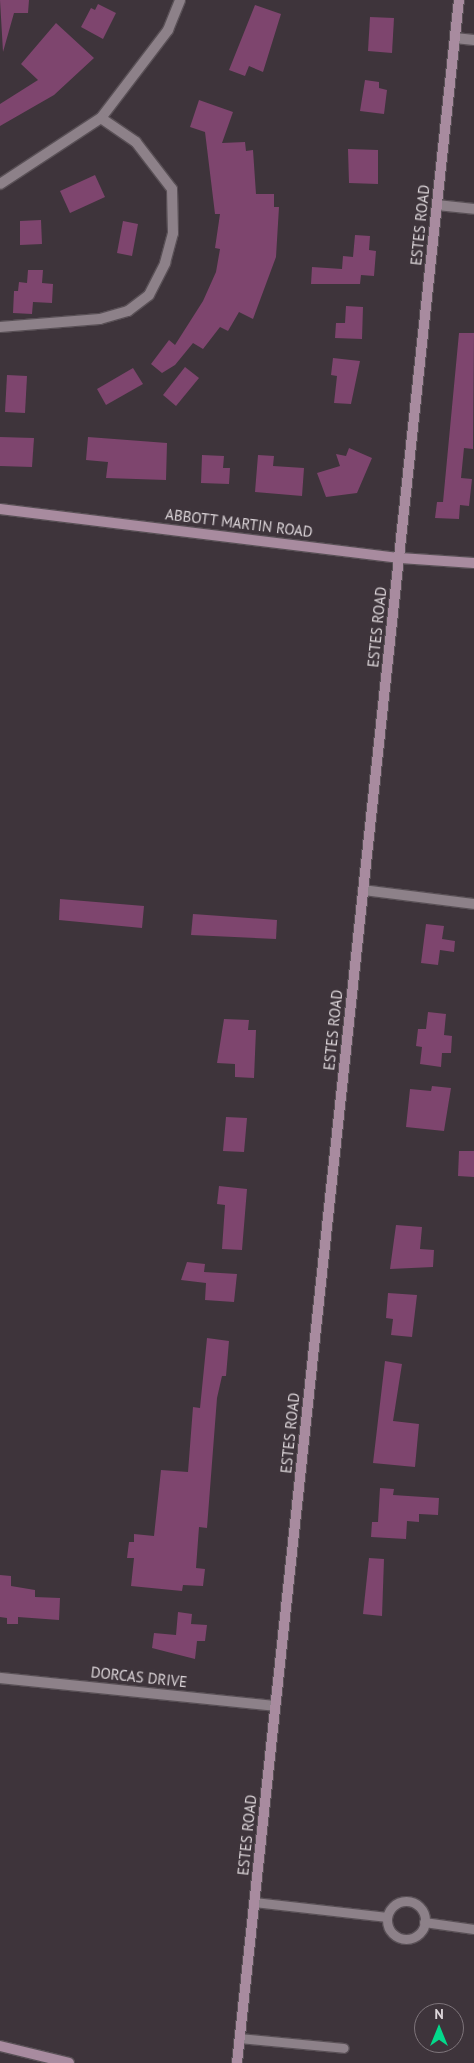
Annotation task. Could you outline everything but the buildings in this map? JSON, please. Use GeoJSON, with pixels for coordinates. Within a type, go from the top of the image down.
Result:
{"type":"FeatureCollection","features":[{"type":"Feature","properties":{"kind":"main road","name":"ESTES ROAD"},"geometry":{"type":"LineString","coordinates":[[237,2063],[459,0]]}},
{"type":"Feature","properties":{"kind":"main road","name":"ABBOTT MARTIN ROAD"},"geometry":{"type":"LineString","coordinates":[[0,510],[400,558],[474,563]]}},
{"type":"Feature","properties":{"kind":"main road"},"geometry":{"type":"LineString","coordinates":[[0,2046],[69,2063]]}},
{"type":"Feature","properties":{"kind":"street"},"geometry":{"type":"LineString","coordinates":[[0,184],[100,118],[168,30],[180,0]]}},
{"type":"Feature","properties":{"kind":"street"},"geometry":{"type":"LineString","coordinates":[[455,38],[474,40]]}},
{"type":"Feature","properties":{"kind":"street"},"geometry":{"type":"LineString","coordinates":[[0,327],[100,319],[128,311],[149,295],[165,263],[172,233],[172,190],[136,142],[100,118]]}},
{"type":"Feature","properties":{"kind":"street"},"geometry":{"type":"LineString","coordinates":[[437,204],[474,209]]}},
{"type":"Feature","properties":{"kind":"street"},"geometry":{"type":"LineString","coordinates":[[364,890],[474,904]]}},
{"type":"Feature","properties":{"kind":"street","name":"DORCAS DRIVE"},"geometry":{"type":"LineString","coordinates":[[0,1678],[275,1706]]}},
{"type":"Feature","properties":{"kind":"lane"},"geometry":{"type":"LineString","coordinates":[[406,1901],[418,1905],[424,1922],[419,1933],[403,1939],[392,1933],[387,1916],[394,1906],[406,1901]]}},
{"type":"Feature","properties":{"kind":"lane"},"geometry":{"type":"LineString","coordinates":[[254,1902],[387,1916]]}},
{"type":"Feature","properties":{"kind":"lane"},"geometry":{"type":"LineString","coordinates":[[424,1922],[474,1929]]}},
{"type":"Feature","properties":{"kind":"lane"},"geometry":{"type":"LineString","coordinates":[[239,2038],[344,2048]]}}]}
